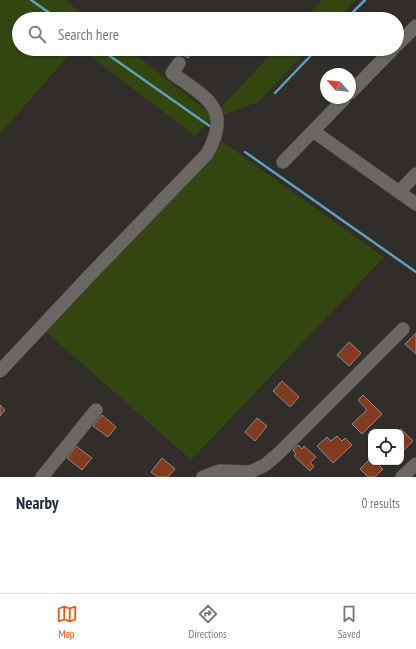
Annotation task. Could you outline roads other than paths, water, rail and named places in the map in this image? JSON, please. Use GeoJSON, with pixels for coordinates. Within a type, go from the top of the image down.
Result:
{"type":"FeatureCollection","features":[{"type":"Feature","properties":{"kind":"lane"},"geometry":{"type":"LineString","coordinates":[[404,38],[416,26]]}},
{"type":"Feature","properties":{"kind":"lane"},"geometry":{"type":"LineString","coordinates":[[356,87],[386,56]]}},
{"type":"Feature","properties":{"kind":"lane"},"geometry":{"type":"LineString","coordinates":[[0,371],[84,280],[207,154],[216,138],[218,123],[211,102],[172,73],[179,63]]}},
{"type":"Feature","properties":{"kind":"lane"},"geometry":{"type":"LineString","coordinates":[[283,162],[339,104]]}},
{"type":"Feature","properties":{"kind":"lane"},"geometry":{"type":"LineString","coordinates":[[313,131],[416,204]]}},
{"type":"Feature","properties":{"kind":"lane"},"geometry":{"type":"LineString","coordinates":[[399,192],[416,174]]}},
{"type":"Feature","properties":{"kind":"lane"},"geometry":{"type":"LineString","coordinates":[[202,477],[219,471],[250,472],[265,465],[285,447],[403,329]]}},
{"type":"Feature","properties":{"kind":"lane"},"geometry":{"type":"LineString","coordinates":[[42,477],[96,410]]}},
{"type":"Feature","properties":{"kind":"lane"},"geometry":{"type":"LineString","coordinates":[[402,477],[416,464]]}},
{"type":"Feature","properties":{"kind":"waterway"},"geometry":{"type":"LineString","coordinates":[[31,0],[48,12]]}},
{"type":"Feature","properties":{"kind":"waterway"},"geometry":{"type":"LineString","coordinates":[[353,12],[365,0]]}},
{"type":"Feature","properties":{"kind":"waterway"},"geometry":{"type":"LineString","coordinates":[[110,56],[211,127]]}},
{"type":"Feature","properties":{"kind":"waterway"},"geometry":{"type":"LineString","coordinates":[[275,93],[310,56]]}},
{"type":"Feature","properties":{"kind":"waterway"},"geometry":{"type":"LineString","coordinates":[[245,152],[416,272]]}}]}
